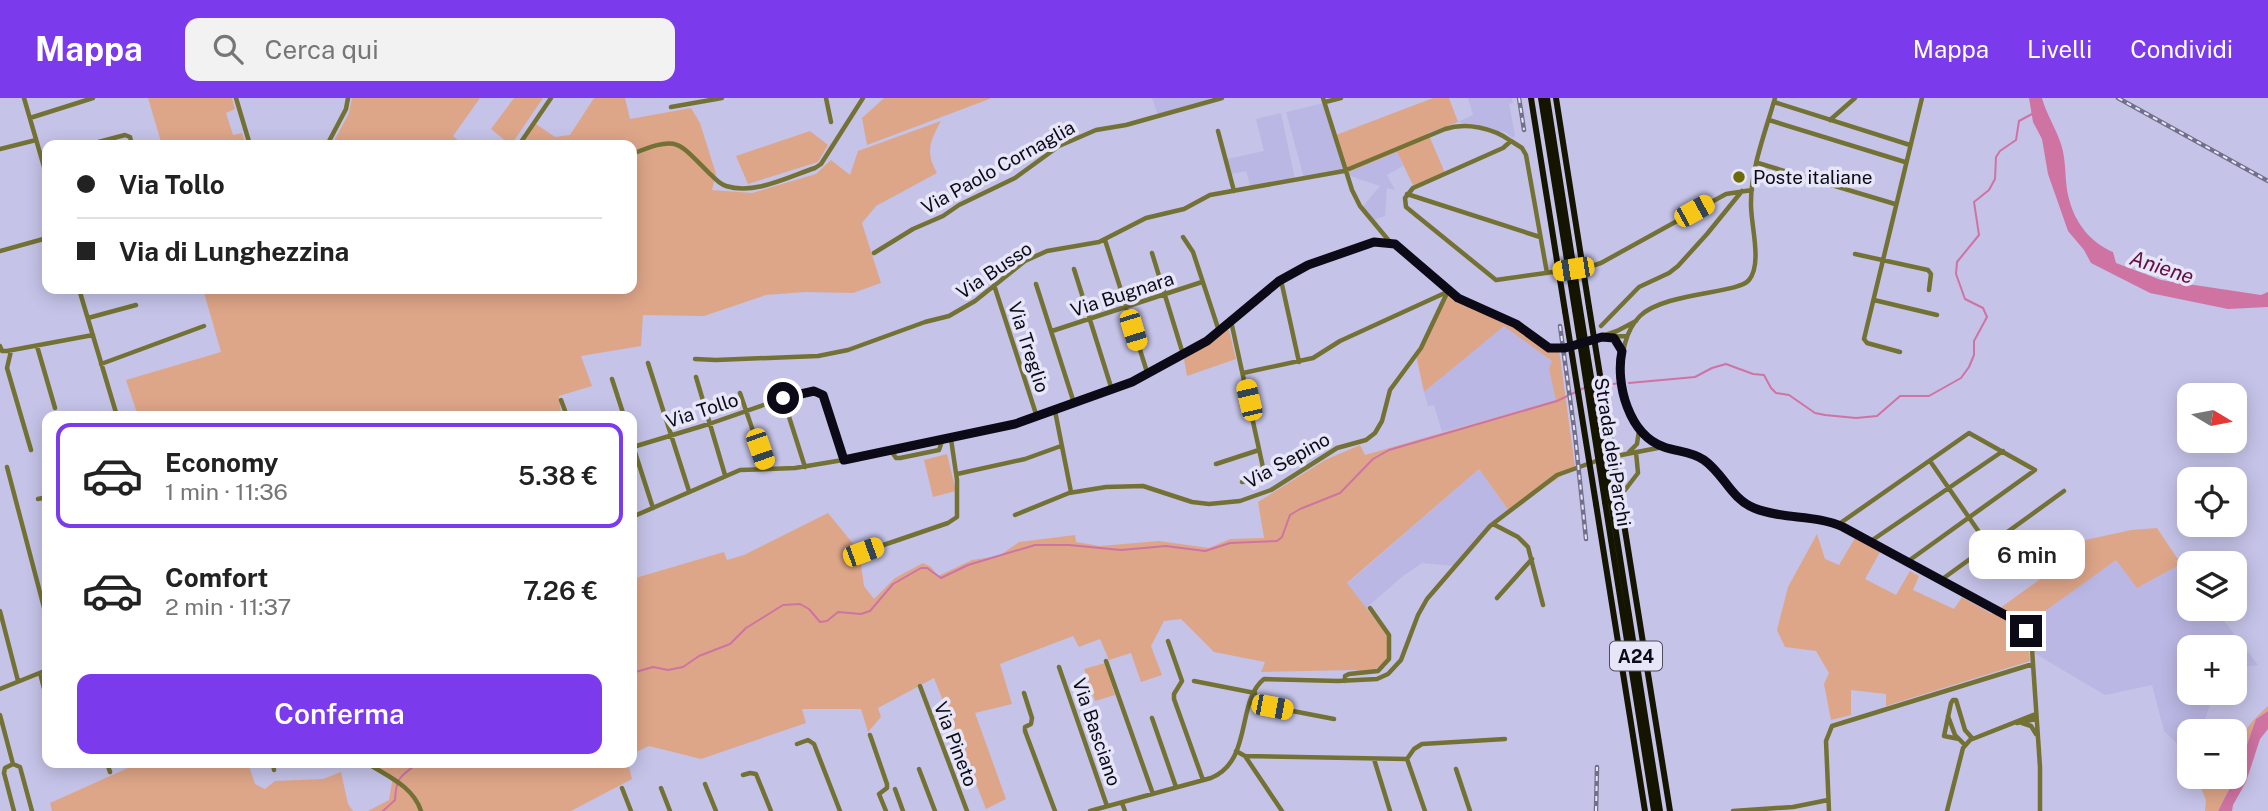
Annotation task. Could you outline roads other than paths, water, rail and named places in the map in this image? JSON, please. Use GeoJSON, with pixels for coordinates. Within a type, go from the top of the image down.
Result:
{"type":"FeatureCollection","features":[{"type":"Feature","properties":{"kind":"highway"},"geometry":{"type":"LineString","coordinates":[[1532,98],[1645,811]]}},
{"type":"Feature","properties":{"kind":"highway","name":"Strada dei Parchi"},"geometry":{"type":"LineString","coordinates":[[1541,98],[1660,811]]}},
{"type":"Feature","properties":{"kind":"highway","name":"Strada dei Parchi"},"geometry":{"type":"LineString","coordinates":[[1547,98],[1577,310]]}},
{"type":"Feature","properties":{"kind":"highway"},"geometry":{"type":"LineString","coordinates":[[1556,98],[1670,811]]}},
{"type":"Feature","properties":{"kind":"highway","name":"Strada dei Parchi"},"geometry":{"type":"LineString","coordinates":[[1608,502],[1654,811]]}},
{"type":"Feature","properties":{"kind":"street"},"geometry":{"type":"LineString","coordinates":[[24,98],[42,153]]}},
{"type":"Feature","properties":{"kind":"street"},"geometry":{"type":"LineString","coordinates":[[30,118],[93,98]]}},
{"type":"Feature","properties":{"kind":"street"},"geometry":{"type":"LineString","coordinates":[[236,98],[249,140]]}},
{"type":"Feature","properties":{"kind":"street"},"geometry":{"type":"LineString","coordinates":[[330,140],[346,108],[348,98]]}},
{"type":"Feature","properties":{"kind":"street"},"geometry":{"type":"LineString","coordinates":[[671,107],[722,98]]}},
{"type":"Feature","properties":{"kind":"street"},"geometry":{"type":"LineString","coordinates":[[826,98],[831,122]]}},
{"type":"Feature","properties":{"kind":"street"},"geometry":{"type":"LineString","coordinates":[[637,152],[660,143],[678,144],[694,155],[719,183],[748,189],[821,164],[863,98]]}},
{"type":"Feature","properties":{"kind":"street","name":"Via Paolo Cornaglia"},"geometry":{"type":"LineString","coordinates":[[874,253],[913,229],[1015,178],[1059,146],[1096,130],[1126,125],[1222,98]]}},
{"type":"Feature","properties":{"kind":"street"},"geometry":{"type":"LineString","coordinates":[[1341,98],[1324,100],[1345,171],[1359,203],[1390,243],[1403,250],[1448,291],[1468,304],[1516,324],[1549,348],[1566,348],[1602,337],[1636,321]]}},
{"type":"Feature","properties":{"kind":"street"},"geometry":{"type":"LineString","coordinates":[[1830,120],[1855,98]]}},
{"type":"Feature","properties":{"kind":"street"},"geometry":{"type":"LineString","coordinates":[[1900,352],[1865,342],[1895,204],[1922,98]]}},
{"type":"Feature","properties":{"kind":"street"},"geometry":{"type":"LineString","coordinates":[[522,140],[550,99]]}},
{"type":"Feature","properties":{"kind":"street"},"geometry":{"type":"LineString","coordinates":[[1910,145],[1775,100],[1752,190],[1755,264],[1749,281],[1741,286],[1664,302],[1645,312],[1636,321],[1622,351],[1625,395],[1631,415],[1647,438],[1663,447],[1692,453],[1703,459],[1735,496],[1750,507],[1838,524],[2009,617],[2023,628],[2031,642],[2040,811]]}},
{"type":"Feature","properties":{"kind":"street"},"geometry":{"type":"LineString","coordinates":[[1769,120],[1905,162]]}},
{"type":"Feature","properties":{"kind":"street","name":"Via Busso"},"geometry":{"type":"LineString","coordinates":[[695,359],[835,354],[949,316],[975,300],[1025,261],[1045,251],[1105,240],[1150,216],[1190,206],[1207,196],[1345,171],[1452,126],[1476,127],[1496,132],[1511,141]]}},
{"type":"Feature","properties":{"kind":"street"},"geometry":{"type":"LineString","coordinates":[[1218,131],[1234,191]]}},
{"type":"Feature","properties":{"kind":"street"},"geometry":{"type":"LineString","coordinates":[[106,140],[125,135],[131,140]]}},
{"type":"Feature","properties":{"kind":"street"},"geometry":{"type":"LineString","coordinates":[[0,149],[37,140]]}},
{"type":"Feature","properties":{"kind":"street"},"geometry":{"type":"LineString","coordinates":[[1550,272],[1540,236],[1527,157],[1522,149],[1511,141],[1504,148],[1415,187],[1407,194],[1404,202],[1408,209],[1496,280],[1592,266],[1601,263],[1724,195],[1752,190]]}},
{"type":"Feature","properties":{"kind":"street"},"geometry":{"type":"LineString","coordinates":[[1758,163],[1895,204]]}},
{"type":"Feature","properties":{"kind":"street"},"geometry":{"type":"LineString","coordinates":[[1601,326],[1639,287],[1668,274],[1678,266],[1742,191]]}},
{"type":"Feature","properties":{"kind":"street"},"geometry":{"type":"LineString","coordinates":[[1407,194],[1540,236]]}},
{"type":"Feature","properties":{"kind":"street"},"geometry":{"type":"LineString","coordinates":[[1183,237],[1192,251],[1219,331]]}},
{"type":"Feature","properties":{"kind":"street"},"geometry":{"type":"LineString","coordinates":[[0,251],[42,239]]}},
{"type":"Feature","properties":{"kind":"street"},"geometry":{"type":"LineString","coordinates":[[1105,240],[1147,374]]}},
{"type":"Feature","properties":{"kind":"street"},"geometry":{"type":"LineString","coordinates":[[637,515],[725,475],[745,469],[804,467],[892,452],[1055,411],[1147,374],[1207,341],[1281,280],[1308,265],[1367,244],[1390,243]]}},
{"type":"Feature","properties":{"kind":"street"},"geometry":{"type":"LineString","coordinates":[[1152,253],[1183,354]]}},
{"type":"Feature","properties":{"kind":"street"},"geometry":{"type":"LineString","coordinates":[[1854,254],[1928,270],[1931,274],[1929,290]]}},
{"type":"Feature","properties":{"kind":"street"},"geometry":{"type":"LineString","coordinates":[[1074,269],[1112,390]]}},
{"type":"Feature","properties":{"kind":"street"},"geometry":{"type":"LineString","coordinates":[[1281,280],[1299,362]]}},
{"type":"Feature","properties":{"kind":"street","name":"Via Bugnara"},"geometry":{"type":"LineString","coordinates":[[1052,331],[1202,282]]}},
{"type":"Feature","properties":{"kind":"street"},"geometry":{"type":"LineString","coordinates":[[1036,284],[1074,403]]}},
{"type":"Feature","properties":{"kind":"street","name":"Via Treglio"},"geometry":{"type":"LineString","coordinates":[[994,285],[1037,417]]}},
{"type":"Feature","properties":{"kind":"street"},"geometry":{"type":"LineString","coordinates":[[1243,373],[1320,355],[1341,341],[1448,291]]}},
{"type":"Feature","properties":{"kind":"street","name":"Via Sepino"},"geometry":{"type":"LineString","coordinates":[[1015,514],[1071,492],[1138,485],[1203,504],[1240,501],[1273,489],[1338,447],[1368,439],[1379,428],[1390,390],[1421,348],[1448,291]]}},
{"type":"Feature","properties":{"kind":"street"},"geometry":{"type":"LineString","coordinates":[[81,294],[115,411]]}},
{"type":"Feature","properties":{"kind":"street"},"geometry":{"type":"LineString","coordinates":[[1874,300],[1937,315]]}},
{"type":"Feature","properties":{"kind":"street"},"geometry":{"type":"LineString","coordinates":[[88,318],[136,305]]}},
{"type":"Feature","properties":{"kind":"street"},"geometry":{"type":"LineString","coordinates":[[1230,321],[1264,475],[1256,480],[1242,482]]}},
{"type":"Feature","properties":{"kind":"street"},"geometry":{"type":"LineString","coordinates":[[101,364],[204,326]]}},
{"type":"Feature","properties":{"kind":"street"},"geometry":{"type":"LineString","coordinates":[[1617,331],[1628,336]]}},
{"type":"Feature","properties":{"kind":"street"},"geometry":{"type":"LineString","coordinates":[[0,346],[2,351],[11,351],[93,335]]}},
{"type":"Feature","properties":{"kind":"street"},"geometry":{"type":"LineString","coordinates":[[1602,337],[1628,336]]}},
{"type":"Feature","properties":{"kind":"street"},"geometry":{"type":"LineString","coordinates":[[1614,338],[1622,351]]}},
{"type":"Feature","properties":{"kind":"street"},"geometry":{"type":"LineString","coordinates":[[37,346],[55,408]]}},
{"type":"Feature","properties":{"kind":"street"},"geometry":{"type":"LineString","coordinates":[[11,351],[7,368],[31,450]]}},
{"type":"Feature","properties":{"kind":"street"},"geometry":{"type":"LineString","coordinates":[[648,363],[689,491]]}},
{"type":"Feature","properties":{"kind":"street"},"geometry":{"type":"LineString","coordinates":[[696,377],[725,475]]}},
{"type":"Feature","properties":{"kind":"street"},"geometry":{"type":"LineString","coordinates":[[612,379],[622,411]]}},
{"type":"Feature","properties":{"kind":"street","name":"Via Tollo"},"geometry":{"type":"LineString","coordinates":[[637,444],[809,392],[820,393],[824,397],[844,460]]}},
{"type":"Feature","properties":{"kind":"street"},"geometry":{"type":"LineString","coordinates":[[740,393],[766,469]]}},
{"type":"Feature","properties":{"kind":"street"},"geometry":{"type":"LineString","coordinates":[[783,398],[804,467]]}},
{"type":"Feature","properties":{"kind":"street"},"geometry":{"type":"LineString","coordinates":[[561,400],[564,411]]}},
{"type":"Feature","properties":{"kind":"street"},"geometry":{"type":"LineString","coordinates":[[1055,411],[1071,492]]}},
{"type":"Feature","properties":{"kind":"street"},"geometry":{"type":"LineString","coordinates":[[1637,444],[1639,430]]}},
{"type":"Feature","properties":{"kind":"street"},"geometry":{"type":"LineString","coordinates":[[1838,524],[1969,433],[2035,470],[1907,562]]}},
{"type":"Feature","properties":{"kind":"street"},"geometry":{"type":"LineString","coordinates":[[1629,453],[1647,438]]}},
{"type":"Feature","properties":{"kind":"street"},"geometry":{"type":"LineString","coordinates":[[1642,451],[1647,438]]}},
{"type":"Feature","properties":{"kind":"street"},"geometry":{"type":"LineString","coordinates":[[863,552],[956,519],[959,512],[957,474],[951,439]]}},
{"type":"Feature","properties":{"kind":"street"},"geometry":{"type":"LineString","coordinates":[[957,474],[1025,459],[1061,446]]}},
{"type":"Feature","properties":{"kind":"street"},"geometry":{"type":"LineString","coordinates":[[1090,811],[1203,780],[1224,770],[1236,751],[1255,693],[1261,682],[1268,678],[1345,681],[1377,679],[1395,669],[1424,604],[1493,524],[1560,473],[1629,453],[1663,447]]}},
{"type":"Feature","properties":{"kind":"street"},"geometry":{"type":"LineString","coordinates":[[1216,464],[1259,450]]}},
{"type":"Feature","properties":{"kind":"street"},"geometry":{"type":"LineString","coordinates":[[1871,541],[2003,451]]}},
{"type":"Feature","properties":{"kind":"street"},"geometry":{"type":"LineString","coordinates":[[1625,490],[1638,473],[1636,452]]}},
{"type":"Feature","properties":{"kind":"street"},"geometry":{"type":"LineString","coordinates":[[637,460],[653,508]]}},
{"type":"Feature","properties":{"kind":"street"},"geometry":{"type":"LineString","coordinates":[[1930,461],[1988,545]]}},
{"type":"Feature","properties":{"kind":"street"},"geometry":{"type":"LineString","coordinates":[[7,467],[42,600]]}},
{"type":"Feature","properties":{"kind":"street"},"geometry":{"type":"LineString","coordinates":[[1941,580],[2064,491]]}},
{"type":"Feature","properties":{"kind":"street"},"geometry":{"type":"LineString","coordinates":[[38,499],[42,498]]}},
{"type":"Feature","properties":{"kind":"street"},"geometry":{"type":"LineString","coordinates":[[1493,524],[1522,540],[1533,558],[1543,605]]}},
{"type":"Feature","properties":{"kind":"street"},"geometry":{"type":"LineString","coordinates":[[1497,598],[1533,558]]}},
{"type":"Feature","properties":{"kind":"street"},"geometry":{"type":"LineString","coordinates":[[1345,681],[1347,674],[1378,671],[1389,659],[1388,633],[1370,608]]}},
{"type":"Feature","properties":{"kind":"street"},"geometry":{"type":"LineString","coordinates":[[0,611],[19,681]]}},
{"type":"Feature","properties":{"kind":"street"},"geometry":{"type":"LineString","coordinates":[[1168,641],[1182,681],[1174,698],[1203,780]]}},
{"type":"Feature","properties":{"kind":"street"},"geometry":{"type":"LineString","coordinates":[[1106,661],[1153,794]]}},
{"type":"Feature","properties":{"kind":"street"},"geometry":{"type":"LineString","coordinates":[[1829,811],[1826,737],[1834,725],[2033,664]]}},
{"type":"Feature","properties":{"kind":"street","name":"Via Basciano"},"geometry":{"type":"LineString","coordinates":[[1059,667],[1107,806]]}},
{"type":"Feature","properties":{"kind":"street"},"geometry":{"type":"LineString","coordinates":[[0,689],[40,673],[42,681]]}},
{"type":"Feature","properties":{"kind":"street"},"geometry":{"type":"LineString","coordinates":[[1194,681],[1255,693]]}},
{"type":"Feature","properties":{"kind":"street","name":"Via Pineto"},"geometry":{"type":"LineString","coordinates":[[920,686],[967,811]]}},
{"type":"Feature","properties":{"kind":"street"},"geometry":{"type":"LineString","coordinates":[[1024,693],[1032,718],[1031,724],[1025,727],[1025,732],[1055,811]]}},
{"type":"Feature","properties":{"kind":"street"},"geometry":{"type":"LineString","coordinates":[[2025,717],[2032,709],[2035,695]]}},
{"type":"Feature","properties":{"kind":"street"},"geometry":{"type":"LineString","coordinates":[[1959,739],[1944,736],[1951,703],[1956,700],[1965,730],[1972,738]]}},
{"type":"Feature","properties":{"kind":"street"},"geometry":{"type":"LineString","coordinates":[[1251,703],[1334,719]]}},
{"type":"Feature","properties":{"kind":"street"},"geometry":{"type":"LineString","coordinates":[[0,715],[13,764]]}},
{"type":"Feature","properties":{"kind":"street"},"geometry":{"type":"LineString","coordinates":[[1948,715],[1955,735],[1965,746]]}},
{"type":"Feature","properties":{"kind":"street"},"geometry":{"type":"LineString","coordinates":[[1947,811],[1965,746],[1972,738],[2025,717],[2036,717]]}},
{"type":"Feature","properties":{"kind":"street"},"geometry":{"type":"LineString","coordinates":[[2009,724],[2036,717]]}},
{"type":"Feature","properties":{"kind":"street"},"geometry":{"type":"LineString","coordinates":[[1152,719],[1176,787]]}},
{"type":"Feature","properties":{"kind":"street"},"geometry":{"type":"LineString","coordinates":[[2021,723],[2031,726],[2037,736]]}},
{"type":"Feature","properties":{"kind":"street"},"geometry":{"type":"LineString","coordinates":[[870,735],[887,784],[887,788],[879,794],[886,811]]}},
{"type":"Feature","properties":{"kind":"street"},"geometry":{"type":"LineString","coordinates":[[1407,759],[1414,749],[1422,744],[1506,739]]}},
{"type":"Feature","properties":{"kind":"street"},"geometry":{"type":"LineString","coordinates":[[797,744],[808,740],[814,744],[840,811]]}},
{"type":"Feature","properties":{"kind":"street"},"geometry":{"type":"LineString","coordinates":[[1236,751],[1245,756],[1282,811]]}},
{"type":"Feature","properties":{"kind":"street"},"geometry":{"type":"LineString","coordinates":[[1245,756],[1407,759]]}},
{"type":"Feature","properties":{"kind":"street"},"geometry":{"type":"LineString","coordinates":[[1374,759],[1390,811]]}},
{"type":"Feature","properties":{"kind":"street"},"geometry":{"type":"LineString","coordinates":[[1407,759],[1425,811]]}},
{"type":"Feature","properties":{"kind":"street"},"geometry":{"type":"LineString","coordinates":[[14,811],[4,773],[5,768],[13,764],[20,767],[32,811]]}},
{"type":"Feature","properties":{"kind":"street"},"geometry":{"type":"LineString","coordinates":[[109,768],[110,772]]}},
{"type":"Feature","properties":{"kind":"street"},"geometry":{"type":"LineString","coordinates":[[375,768],[398,782],[415,799],[421,811]]}},
{"type":"Feature","properties":{"kind":"street"},"geometry":{"type":"LineString","coordinates":[[919,769],[935,811]]}},
{"type":"Feature","properties":{"kind":"street"},"geometry":{"type":"LineString","coordinates":[[1456,769],[1469,811]]}},
{"type":"Feature","properties":{"kind":"street"},"geometry":{"type":"LineString","coordinates":[[743,775],[752,773],[756,776],[771,811]]}},
{"type":"Feature","properties":{"kind":"street"},"geometry":{"type":"LineString","coordinates":[[705,783],[716,811]]}},
{"type":"Feature","properties":{"kind":"street"},"geometry":{"type":"LineString","coordinates":[[622,788],[631,811]]}},
{"type":"Feature","properties":{"kind":"street"},"geometry":{"type":"LineString","coordinates":[[661,788],[670,811]]}},
{"type":"Feature","properties":{"kind":"street"},"geometry":{"type":"LineString","coordinates":[[895,789],[903,811]]}},
{"type":"Feature","properties":{"kind":"street"},"geometry":{"type":"LineString","coordinates":[[1733,811],[1793,807],[1828,800]]}},
{"type":"Feature","properties":{"kind":"street"},"geometry":{"type":"LineString","coordinates":[[1122,803],[1125,811]]}},
{"type":"Feature","properties":{"kind":"waterway"},"geometry":{"type":"LineString","coordinates":[[1629,383],[1695,377],[1726,364],[1764,375],[1776,393],[1789,395],[1815,413],[1856,418],[1877,416],[1900,396],[1929,396],[1961,378],[1969,367],[1974,355],[1974,341],[1987,317],[1983,308],[1965,299],[1956,274],[1957,262],[1979,235],[1974,202],[1989,190],[1995,179],[1996,157],[2016,140],[2019,121],[2032,114]]}},
{"type":"Feature","properties":{"kind":"waterway"},"geometry":{"type":"LineString","coordinates":[[1596,386],[1621,383]]}},
{"type":"Feature","properties":{"kind":"waterway"},"geometry":{"type":"LineString","coordinates":[[637,672],[653,667],[668,670],[683,667],[699,656],[730,644],[746,628],[783,605],[800,604],[809,609],[820,622],[827,621],[838,612],[861,614],[870,611],[893,584],[921,568],[927,568],[941,578],[968,565],[1035,545],[1121,550],[1166,546],[1205,551],[1230,543],[1277,541],[1282,537],[1290,515],[1340,493],[1373,459],[1389,450],[1557,401],[1584,388]]}},
{"type":"Feature","properties":{"kind":"waterway"},"geometry":{"type":"LineString","coordinates":[[383,811],[395,800],[400,778],[411,768]]}},
{"type":"Feature","properties":{"kind":"railway"},"geometry":{"type":"LineString","coordinates":[[1519,98],[1524,130]]}},
{"type":"Feature","properties":{"kind":"railway"},"geometry":{"type":"LineString","coordinates":[[2118,98],[2268,181]]}},
{"type":"Feature","properties":{"kind":"railway"},"geometry":{"type":"LineString","coordinates":[[1560,326],[1586,539]]}},
{"type":"Feature","properties":{"kind":"railway"},"geometry":{"type":"LineString","coordinates":[[1596,811],[1597,767]]}},
{"type":"Feature","properties":{"kind":"place","name":"Poste italiane"},"geometry":{"type":"Point","coordinates":[1739,177]}},
{"type":"Feature","properties":{"kind":"water label","name":"Aniene"},"geometry":{"type":"Point","coordinates":[2162,267]}}]}
